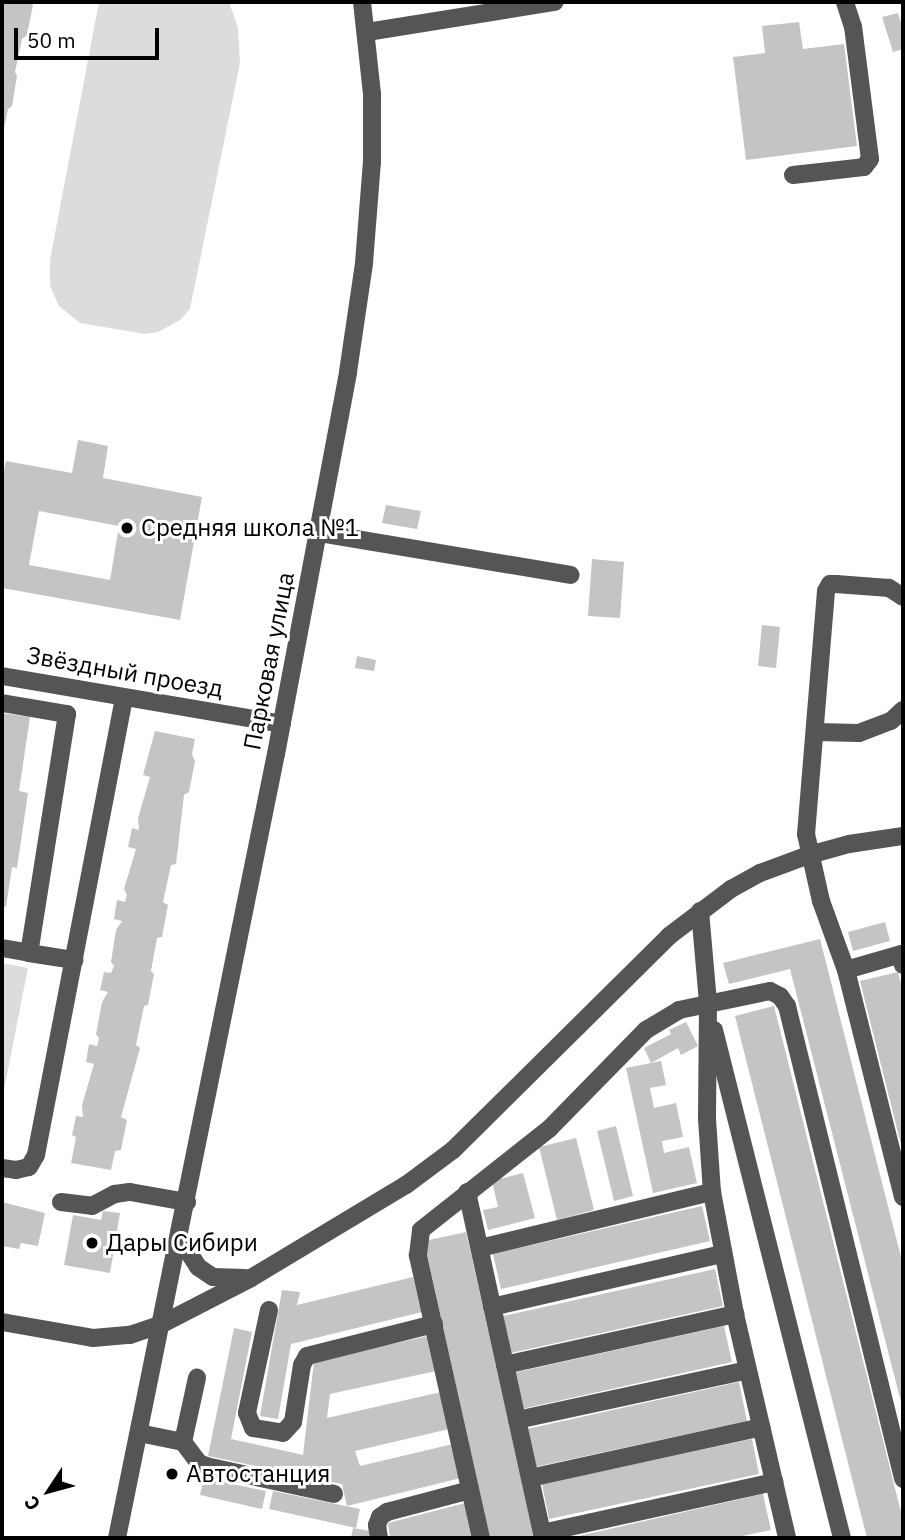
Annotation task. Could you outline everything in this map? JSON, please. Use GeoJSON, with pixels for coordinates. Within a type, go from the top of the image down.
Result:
{"type":"FeatureCollection","features":[{"type":"Feature","properties":{"kind":"street","name":"Парковая улица"},"geometry":{"type":"LineString","coordinates":[[117,1538],[180,1240],[320,533],[364,263],[372,162],[368,32],[362,2]]}},
{"type":"Feature","properties":{"kind":"street"},"geometry":{"type":"LineString","coordinates":[[368,32],[555,2]]}},
{"type":"Feature","properties":{"kind":"street"},"geometry":{"type":"LineString","coordinates":[[793,175],[864,167],[870,159],[853,27],[845,2]]}},
{"type":"Feature","properties":{"kind":"street"},"geometry":{"type":"LineString","coordinates":[[320,533],[570,575]]}},
{"type":"Feature","properties":{"kind":"street"},"geometry":{"type":"LineString","coordinates":[[903,597],[889,588],[830,584],[826,591],[816,732],[806,808],[809,855],[846,970],[903,1197]]}},
{"type":"Feature","properties":{"kind":"street","name":"Звёздный проезд"},"geometry":{"type":"LineString","coordinates":[[2,676],[282,724]]}},
{"type":"Feature","properties":{"kind":"street"},"geometry":{"type":"LineString","coordinates":[[2,1168],[16,1170],[29,1167],[36,1155],[124,698]]}},
{"type":"Feature","properties":{"kind":"street"},"geometry":{"type":"LineString","coordinates":[[2,703],[67,714],[29,953]]}},
{"type":"Feature","properties":{"kind":"street"},"geometry":{"type":"LineString","coordinates":[[816,732],[859,733],[891,721],[903,710]]}},
{"type":"Feature","properties":{"kind":"street"},"geometry":{"type":"LineString","coordinates":[[2,1322],[113,1338],[162,1324],[251,1278],[406,1185],[453,1150],[638,965],[700,911],[760,873],[849,844],[903,836]]}},
{"type":"Feature","properties":{"kind":"street"},"geometry":{"type":"LineString","coordinates":[[700,911],[708,1003],[707,1119],[712,1192],[735,1314],[787,1538]]}},
{"type":"Feature","properties":{"kind":"street"},"geometry":{"type":"LineString","coordinates":[[2,948],[74,960]]}},
{"type":"Feature","properties":{"kind":"street"},"geometry":{"type":"LineString","coordinates":[[846,970],[901,954],[903,964]]}},
{"type":"Feature","properties":{"kind":"street"},"geometry":{"type":"LineString","coordinates":[[481,1538],[418,1243],[421,1230],[550,1128],[646,1030],[679,1010],[770,990],[780,996],[787,1006],[903,1479]]}},
{"type":"Feature","properties":{"kind":"street"},"geometry":{"type":"LineString","coordinates":[[708,1003],[842,1538]]}},
{"type":"Feature","properties":{"kind":"street"},"geometry":{"type":"LineString","coordinates":[[61,1202],[92,1206],[115,1194],[130,1192],[187,1202]]}},
{"type":"Feature","properties":{"kind":"street"},"geometry":{"type":"LineString","coordinates":[[467,1192],[543,1536],[774,1482]]}},
{"type":"Feature","properties":{"kind":"street"},"geometry":{"type":"LineString","coordinates":[[480,1248],[712,1192]]}},
{"type":"Feature","properties":{"kind":"street"},"geometry":{"type":"LineString","coordinates":[[180,1240],[198,1267],[212,1276],[251,1278]]}},
{"type":"Feature","properties":{"kind":"street"},"geometry":{"type":"LineString","coordinates":[[492,1307],[722,1254]]}},
{"type":"Feature","properties":{"kind":"street"},"geometry":{"type":"LineString","coordinates":[[268,1310],[247,1413],[253,1428],[283,1433],[293,1422],[302,1364],[307,1356],[434,1324]]}},
{"type":"Feature","properties":{"kind":"street"},"geometry":{"type":"LineString","coordinates":[[505,1365],[735,1314]]}},
{"type":"Feature","properties":{"kind":"street"},"geometry":{"type":"LineString","coordinates":[[517,1420],[748,1370]]}},
{"type":"Feature","properties":{"kind":"street"},"geometry":{"type":"LineString","coordinates":[[183,1442],[197,1378]]}},
{"type":"Feature","properties":{"kind":"street"},"geometry":{"type":"LineString","coordinates":[[530,1478],[761,1427]]}},
{"type":"Feature","properties":{"kind":"street"},"geometry":{"type":"LineString","coordinates":[[139,1433],[183,1442],[199,1463],[206,1466],[334,1494]]}},
{"type":"Feature","properties":{"kind":"street"},"geometry":{"type":"LineString","coordinates":[[379,1538],[377,1525],[380,1517],[387,1511],[470,1490]]}},
{"type":"Feature","properties":{"kind":"shaded area"},"geometry":{"type":"Polygon","coordinates":[[[99,2],[229,2],[238,28],[240,63],[190,309],[180,320],[158,332],[145,334],[80,323],[59,306],[50,286],[50,260],[99,2]]]}},
{"type":"Feature","properties":{"kind":"shaded area"},"geometry":{"type":"Polygon","coordinates":[[[2,963],[28,968],[2,1100],[2,963]]]}},
{"type":"Feature","properties":{"kind":"building"},"geometry":{"type":"Polygon","coordinates":[[[2,2],[30,2],[33,5],[27,35],[22,39],[12,106],[8,109],[3,133],[2,2]]]}},
{"type":"Feature","properties":{"kind":"building"},"geometry":{"type":"Polygon","coordinates":[[[898,13],[903,29],[903,49],[893,52],[882,17],[898,13]]]}},
{"type":"Feature","properties":{"kind":"building"},"geometry":{"type":"Polygon","coordinates":[[[799,22],[803,49],[844,44],[857,146],[746,160],[733,57],[765,53],[762,26],[799,22]]]}},
{"type":"Feature","properties":{"kind":"building"},"geometry":{"type":"Polygon","coordinates":[[[78,440],[108,446],[103,478],[202,497],[180,620],[2,588],[2,481],[6,461],[72,473],[78,440]],[[39,511],[29,565],[110,580],[119,526],[39,511]]]}},
{"type":"Feature","properties":{"kind":"building"},"geometry":{"type":"Polygon","coordinates":[[[386,505],[421,511],[417,529],[382,523],[386,505]]]}},
{"type":"Feature","properties":{"kind":"building"},"geometry":{"type":"Polygon","coordinates":[[[592,559],[624,562],[620,618],[588,616],[592,559]]]}},
{"type":"Feature","properties":{"kind":"building"},"geometry":{"type":"Polygon","coordinates":[[[762,625],[780,627],[776,668],[758,666],[762,625]]]}},
{"type":"Feature","properties":{"kind":"building"},"geometry":{"type":"Polygon","coordinates":[[[357,656],[376,660],[374,671],[355,668],[357,656]]]}},
{"type":"Feature","properties":{"kind":"building"},"geometry":{"type":"Polygon","coordinates":[[[2,713],[30,717],[19,791],[28,793],[17,868],[12,867],[6,907],[2,906],[2,713]]]}},
{"type":"Feature","properties":{"kind":"building"},"geometry":{"type":"Polygon","coordinates":[[[155,731],[195,739],[192,754],[195,761],[189,792],[184,795],[176,864],[171,865],[163,902],[168,905],[162,937],[157,938],[148,1005],[144,1006],[136,1045],[140,1048],[121,1117],[127,1120],[121,1150],[115,1151],[111,1170],[71,1163],[76,1137],[72,1135],[76,1116],[83,1117],[82,1105],[94,1064],[86,1062],[89,1044],[97,1046],[99,1038],[96,1034],[102,1002],[108,992],[100,990],[104,972],[111,973],[114,966],[111,962],[116,930],[122,921],[114,919],[117,900],[125,902],[127,895],[124,889],[136,849],[128,847],[132,828],[139,830],[138,818],[150,777],[143,775],[155,731]]]}},
{"type":"Feature","properties":{"kind":"building"},"geometry":{"type":"Polygon","coordinates":[[[885,922],[890,941],[853,951],[848,932],[885,922]]]}},
{"type":"Feature","properties":{"kind":"building"},"geometry":{"type":"Polygon","coordinates":[[[820,939],[903,1265],[903,1410],[790,969],[729,984],[723,963],[820,939]]]}},
{"type":"Feature","properties":{"kind":"building"},"geometry":{"type":"Polygon","coordinates":[[[898,972],[903,992],[902,1149],[860,981],[898,972]]]}},
{"type":"Feature","properties":{"kind":"building"},"geometry":{"type":"Polygon","coordinates":[[[774,1006],[903,1520],[903,1538],[867,1538],[735,1016],[774,1006]]]}},
{"type":"Feature","properties":{"kind":"building"},"geometry":{"type":"Polygon","coordinates":[[[686,1022],[698,1046],[681,1055],[678,1048],[651,1063],[644,1048],[671,1034],[669,1030],[686,1022]]]}},
{"type":"Feature","properties":{"kind":"building"},"geometry":{"type":"Polygon","coordinates":[[[661,1061],[666,1085],[650,1088],[654,1108],[676,1103],[683,1137],[662,1141],[664,1153],[689,1147],[697,1183],[653,1193],[626,1068],[661,1061]]]}},
{"type":"Feature","properties":{"kind":"building"},"geometry":{"type":"Polygon","coordinates":[[[616,1126],[633,1196],[614,1201],[597,1131],[616,1126]]]}},
{"type":"Feature","properties":{"kind":"building"},"geometry":{"type":"Polygon","coordinates":[[[576,1138],[594,1210],[557,1220],[539,1147],[576,1138]]]}},
{"type":"Feature","properties":{"kind":"building"},"geometry":{"type":"Polygon","coordinates":[[[523,1173],[535,1218],[488,1230],[483,1210],[498,1207],[492,1181],[523,1173]]]}},
{"type":"Feature","properties":{"kind":"building"},"geometry":{"type":"Polygon","coordinates":[[[2,1202],[45,1213],[38,1246],[21,1243],[19,1249],[2,1246],[2,1202]]]}},
{"type":"Feature","properties":{"kind":"building"},"geometry":{"type":"Polygon","coordinates":[[[702,1206],[710,1241],[501,1289],[493,1254],[702,1206]]]}},
{"type":"Feature","properties":{"kind":"building","name":"Дары Сибири"},"geometry":{"type":"Polygon","coordinates":[[[103,1211],[120,1213],[110,1273],[64,1265],[73,1215],[101,1220],[103,1211]]]}},
{"type":"Feature","properties":{"kind":"building"},"geometry":{"type":"Polygon","coordinates":[[[466,1232],[535,1538],[490,1538],[424,1241],[466,1232]]]}},
{"type":"Feature","properties":{"kind":"building"},"geometry":{"type":"Polygon","coordinates":[[[715,1269],[723,1306],[511,1353],[503,1316],[715,1269]]]}},
{"type":"Feature","properties":{"kind":"building"},"geometry":{"type":"Polygon","coordinates":[[[413,1277],[422,1312],[291,1344],[278,1419],[260,1416],[282,1290],[300,1292],[297,1305],[413,1277]]]}},
{"type":"Feature","properties":{"kind":"building"},"geometry":{"type":"Polygon","coordinates":[[[724,1326],[732,1362],[522,1409],[513,1373],[724,1326]]]}},
{"type":"Feature","properties":{"kind":"building"},"geometry":{"type":"Polygon","coordinates":[[[234,1328],[252,1332],[231,1439],[303,1455],[314,1361],[428,1336],[436,1371],[330,1394],[327,1418],[441,1392],[449,1429],[355,1451],[360,1466],[453,1444],[461,1478],[347,1506],[342,1484],[208,1456],[234,1328]]]}},
{"type":"Feature","properties":{"kind":"building"},"geometry":{"type":"Polygon","coordinates":[[[739,1382],[747,1421],[535,1467],[527,1429],[739,1382]]]}},
{"type":"Feature","properties":{"kind":"building"},"geometry":{"type":"Polygon","coordinates":[[[752,1439],[759,1474],[549,1519],[542,1484],[752,1439]]]}},
{"type":"Feature","properties":{"kind":"building"},"geometry":{"type":"Polygon","coordinates":[[[204,1478],[266,1491],[262,1509],[200,1495],[204,1478]]]}},
{"type":"Feature","properties":{"kind":"building"},"geometry":{"type":"Polygon","coordinates":[[[273,1491],[360,1509],[356,1528],[269,1509],[273,1491]]]}},
{"type":"Feature","properties":{"kind":"building"},"geometry":{"type":"Polygon","coordinates":[[[763,1494],[771,1530],[732,1538],[570,1538],[763,1494]]]}},
{"type":"Feature","properties":{"kind":"building"},"geometry":{"type":"Polygon","coordinates":[[[465,1503],[473,1538],[390,1538],[388,1523],[465,1503]]]}},
{"type":"Feature","properties":{"kind":"building"},"geometry":{"type":"Polygon","coordinates":[[[353,1528],[370,1531],[369,1538],[351,1538],[353,1528]]]}},
{"type":"Feature","properties":{"kind":"place","name":"Средняя школа №1"},"geometry":{"type":"Point","coordinates":[127,528]}},
{"type":"Feature","properties":{"kind":"place","name":"Дары Сибири"},"geometry":{"type":"Point","coordinates":[92,1243]}},
{"type":"Feature","properties":{"kind":"place","name":"Автостанция"},"geometry":{"type":"Point","coordinates":[172,1474]}}]}
